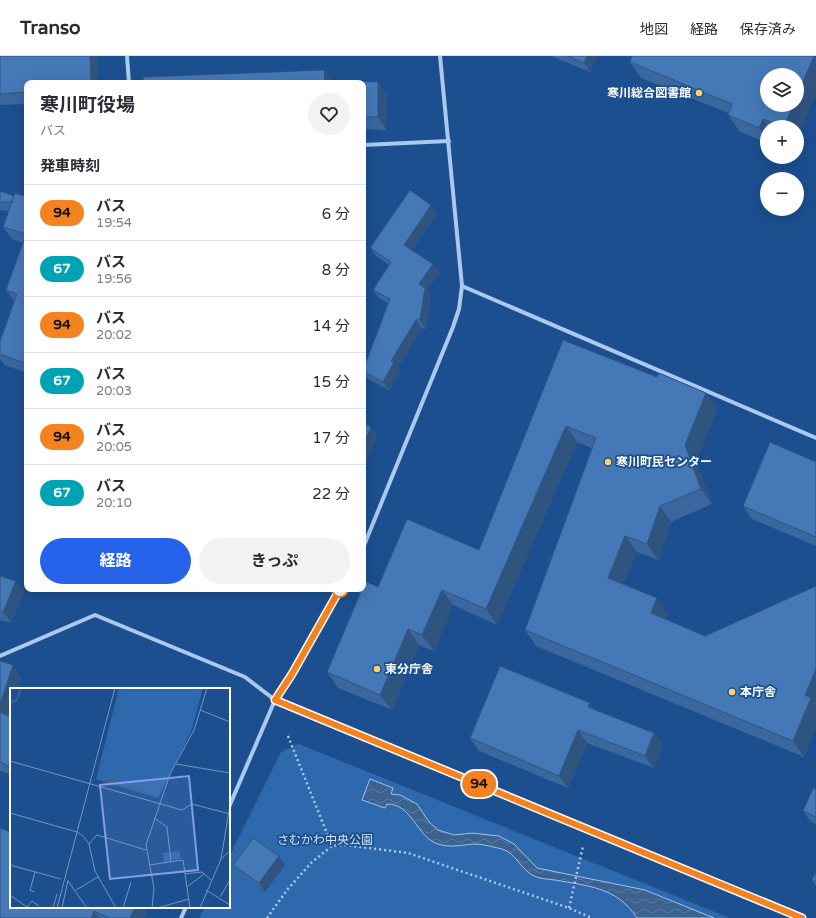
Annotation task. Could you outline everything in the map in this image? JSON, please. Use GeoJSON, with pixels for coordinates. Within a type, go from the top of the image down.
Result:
{"type":"FeatureCollection","features":[{"type":"Feature","properties":{"kind":"street"},"geometry":{"type":"LineString","coordinates":[[128,56],[129,80]]}},
{"type":"Feature","properties":{"kind":"street"},"geometry":{"type":"LineString","coordinates":[[366,541],[459,309],[462,286],[440,56]]}},
{"type":"Feature","properties":{"kind":"street"},"geometry":{"type":"LineString","coordinates":[[366,145],[449,141]]}},
{"type":"Feature","properties":{"kind":"street"},"geometry":{"type":"LineString","coordinates":[[462,286],[816,438]]}},
{"type":"Feature","properties":{"kind":"street"},"geometry":{"type":"LineString","coordinates":[[230,805],[275,700],[292,674],[338,592]]}},
{"type":"Feature","properties":{"kind":"street"},"geometry":{"type":"LineString","coordinates":[[0,656],[95,615],[245,677],[275,700],[802,918]]}},
{"type":"Feature","properties":{"kind":"street"},"geometry":{"type":"LineString","coordinates":[[181,918],[186,908]]}},
{"type":"Feature","properties":{"kind":"path"},"geometry":{"type":"LineString","coordinates":[[288,736],[332,846]]}},
{"type":"Feature","properties":{"kind":"path"},"geometry":{"type":"LineString","coordinates":[[568,908],[579,858],[589,830]]}},
{"type":"Feature","properties":{"kind":"path"},"geometry":{"type":"LineString","coordinates":[[267,918],[287,890],[312,862],[332,846],[365,846],[408,853],[568,908],[592,918]]}},
{"type":"Feature","properties":{"kind":"green space","name":"さむかわ中央公園"},"geometry":{"type":"Polygon","coordinates":[[[299,744],[730,918],[199,918],[204,908],[230,908],[230,855],[281,752],[299,744]]]}},
{"type":"Feature","properties":{"kind":"water"},"geometry":{"type":"Polygon","coordinates":[[[370,779],[393,788],[391,794],[400,795],[417,804],[429,822],[438,830],[454,835],[472,833],[499,836],[514,844],[537,868],[645,890],[714,918],[637,918],[629,908],[611,894],[590,886],[536,877],[525,870],[511,854],[502,849],[477,844],[452,846],[438,844],[424,835],[403,809],[396,805],[387,804],[385,808],[362,800],[370,779]]]}},
{"type":"Feature","properties":{"kind":"building"},"geometry":{"type":"Polygon","coordinates":[[[0,56],[90,56],[91,80],[24,80],[24,92],[0,94],[0,56]]]}},
{"type":"Feature","properties":{"kind":"building"},"geometry":{"type":"Polygon","coordinates":[[[567,56],[587,56],[584,63],[567,56]]]}},
{"type":"Feature","properties":{"kind":"building"},"geometry":{"type":"Polygon","coordinates":[[[632,56],[814,56],[804,80],[804,68],[760,68],[760,112],[790,112],[787,120],[760,120],[759,128],[728,115],[732,104],[630,62],[632,56]]]}},
{"type":"Feature","properties":{"kind":"building"},"geometry":{"type":"Polygon","coordinates":[[[324,70],[325,80],[143,80],[143,77],[324,70]]]}},
{"type":"Feature","properties":{"kind":"building"},"geometry":{"type":"Polygon","coordinates":[[[366,82],[378,82],[378,117],[366,117],[366,82]]]}},
{"type":"Feature","properties":{"kind":"building"},"geometry":{"type":"Polygon","coordinates":[[[410,190],[431,205],[404,245],[433,264],[419,284],[425,288],[420,320],[416,320],[391,361],[394,362],[383,382],[366,373],[366,362],[390,299],[373,290],[391,262],[370,248],[410,190]]]}},
{"type":"Feature","properties":{"kind":"building"},"geometry":{"type":"Polygon","coordinates":[[[0,191],[14,196],[11,202],[0,202],[0,191]]]}},
{"type":"Feature","properties":{"kind":"building"},"geometry":{"type":"Polygon","coordinates":[[[15,193],[24,196],[24,233],[3,227],[15,193]]]}},
{"type":"Feature","properties":{"kind":"building"},"geometry":{"type":"Polygon","coordinates":[[[24,240],[24,363],[0,354],[0,341],[17,294],[6,290],[24,240]]]}},
{"type":"Feature","properties":{"kind":"building"},"geometry":{"type":"Polygon","coordinates":[[[563,340],[657,377],[659,373],[706,393],[685,445],[701,489],[660,506],[647,544],[625,536],[608,578],[657,598],[651,613],[705,636],[816,586],[816,669],[805,695],[811,698],[793,741],[525,630],[596,438],[566,426],[486,609],[442,590],[422,635],[408,629],[380,695],[327,672],[361,592],[366,592],[366,581],[378,587],[407,519],[479,550],[563,340]]]}},
{"type":"Feature","properties":{"kind":"building"},"geometry":{"type":"Polygon","coordinates":[[[366,424],[371,427],[366,439],[366,424]]]}},
{"type":"Feature","properties":{"kind":"building"},"geometry":{"type":"Polygon","coordinates":[[[770,442],[816,462],[816,537],[743,506],[770,442]]]}},
{"type":"Feature","properties":{"kind":"building"},"geometry":{"type":"Polygon","coordinates":[[[0,576],[16,581],[3,612],[0,611],[0,576]]]}},
{"type":"Feature","properties":{"kind":"building"},"geometry":{"type":"Polygon","coordinates":[[[0,661],[13,665],[0,705],[0,661]]]}},
{"type":"Feature","properties":{"kind":"building"},"geometry":{"type":"Polygon","coordinates":[[[500,666],[590,703],[588,707],[654,733],[645,756],[578,730],[559,776],[470,738],[500,666]]]}},
{"type":"Feature","properties":{"kind":"building"},"geometry":{"type":"Polygon","coordinates":[[[0,712],[10,717],[10,767],[0,762],[0,712]]]}},
{"type":"Feature","properties":{"kind":"building"},"geometry":{"type":"Polygon","coordinates":[[[813,788],[816,789],[816,817],[803,811],[813,788]]]}},
{"type":"Feature","properties":{"kind":"building"},"geometry":{"type":"Polygon","coordinates":[[[0,828],[10,832],[10,908],[135,908],[130,918],[109,918],[94,911],[91,918],[0,918],[0,828]]]}},
{"type":"Feature","properties":{"kind":"building"},"geometry":{"type":"Polygon","coordinates":[[[253,838],[279,856],[259,883],[233,865],[253,838]]]}},
{"type":"Feature","properties":{"kind":"building"},"geometry":{"type":"Polygon","coordinates":[[[816,872],[816,882],[812,880],[816,872]]]}},
{"type":"Feature","properties":{"kind":"bus line","name":"94"},"geometry":{"type":"LineString","coordinates":[[338,592],[292,674],[275,700],[802,918]]}},
{"type":"Feature","properties":{"kind":"place","name":"寒川総合図書館"},"geometry":{"type":"Point","coordinates":[699,93]}},
{"type":"Feature","properties":{"kind":"place","name":"寒川町民センター"},"geometry":{"type":"Point","coordinates":[608,462]}},
{"type":"Feature","properties":{"kind":"place","name":"東分庁舎"},"geometry":{"type":"Point","coordinates":[377,669]}},
{"type":"Feature","properties":{"kind":"place","name":"本庁舎"},"geometry":{"type":"Point","coordinates":[732,692]}}]}
